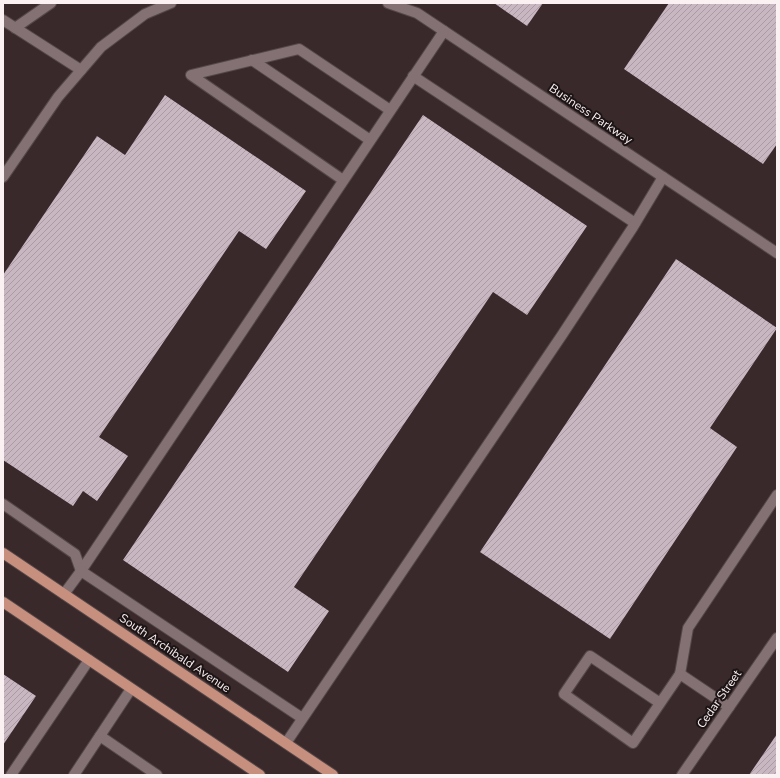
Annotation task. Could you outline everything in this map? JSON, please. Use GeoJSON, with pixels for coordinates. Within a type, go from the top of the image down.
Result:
{"type":"FeatureCollection","features":[{"type":"Feature","properties":{"kind":"main road","name":"South Archibald Avenue"},"geometry":{"type":"LineString","coordinates":[[3,553],[333,775]]}},
{"type":"Feature","properties":{"kind":"main road"},"geometry":{"type":"LineString","coordinates":[[3,602],[260,775]]}},
{"type":"Feature","properties":{"kind":"street"},"geometry":{"type":"LineString","coordinates":[[15,28],[51,3]]}},
{"type":"Feature","properties":{"kind":"street"},"geometry":{"type":"LineString","coordinates":[[3,177],[58,97],[80,70],[107,42],[145,14],[171,3]]}},
{"type":"Feature","properties":{"kind":"street","name":"Business Parkway"},"geometry":{"type":"LineString","coordinates":[[388,3],[417,13],[777,253]]}},
{"type":"Feature","properties":{"kind":"street"},"geometry":{"type":"LineString","coordinates":[[3,20],[80,70]]}},
{"type":"Feature","properties":{"kind":"street"},"geometry":{"type":"LineString","coordinates":[[64,594],[81,571],[444,31]]}},
{"type":"Feature","properties":{"kind":"street"},"geometry":{"type":"LineString","coordinates":[[343,180],[191,75],[299,49],[390,110]]}},
{"type":"Feature","properties":{"kind":"street"},"geometry":{"type":"LineString","coordinates":[[252,60],[370,140]]}},
{"type":"Feature","properties":{"kind":"street"},"geometry":{"type":"LineString","coordinates":[[413,76],[635,223]]}},
{"type":"Feature","properties":{"kind":"street"},"geometry":{"type":"LineString","coordinates":[[286,743],[553,348],[635,223],[663,177]]}},
{"type":"Feature","properties":{"kind":"street"},"geometry":{"type":"LineString","coordinates":[[660,704],[590,656],[564,694],[633,743],[660,704],[680,674],[688,628],[777,495]]}},
{"type":"Feature","properties":{"kind":"street"},"geometry":{"type":"LineString","coordinates":[[3,504],[75,554],[81,571],[302,718]]}},
{"type":"Feature","properties":{"kind":"street","name":"Cedar Street"},"geometry":{"type":"LineString","coordinates":[[682,775],[777,638]]}},
{"type":"Feature","properties":{"kind":"street"},"geometry":{"type":"LineString","coordinates":[[11,775],[89,660]]}},
{"type":"Feature","properties":{"kind":"street"},"geometry":{"type":"LineString","coordinates":[[680,674],[729,707]]}},
{"type":"Feature","properties":{"kind":"street"},"geometry":{"type":"LineString","coordinates":[[74,775],[131,689]]}},
{"type":"Feature","properties":{"kind":"street"},"geometry":{"type":"LineString","coordinates":[[100,736],[158,775]]}},
{"type":"Feature","properties":{"kind":"building"},"geometry":{"type":"Polygon","coordinates":[[[494,3],[543,3],[527,26],[494,3]]]}},
{"type":"Feature","properties":{"kind":"building"},"geometry":{"type":"Polygon","coordinates":[[[669,3],[777,3],[777,144],[763,164],[624,69],[669,3]]]}},
{"type":"Feature","properties":{"kind":"building"},"geometry":{"type":"Polygon","coordinates":[[[165,95],[306,191],[266,249],[239,231],[99,437],[128,456],[97,501],[83,491],[73,506],[3,460],[3,275],[97,136],[125,155],[165,95]]]}},
{"type":"Feature","properties":{"kind":"building"},"geometry":{"type":"Polygon","coordinates":[[[423,115],[587,226],[527,315],[493,292],[294,587],[329,611],[288,672],[123,560],[423,115]]]}},
{"type":"Feature","properties":{"kind":"building"},"geometry":{"type":"Polygon","coordinates":[[[676,259],[777,328],[710,428],[737,447],[610,639],[480,552],[676,259]]]}},
{"type":"Feature","properties":{"kind":"building"},"geometry":{"type":"Polygon","coordinates":[[[3,674],[36,696],[3,745],[3,674]]]}},
{"type":"Feature","properties":{"kind":"building"},"geometry":{"type":"Polygon","coordinates":[[[777,734],[777,775],[749,775],[777,734]]]}}]}
